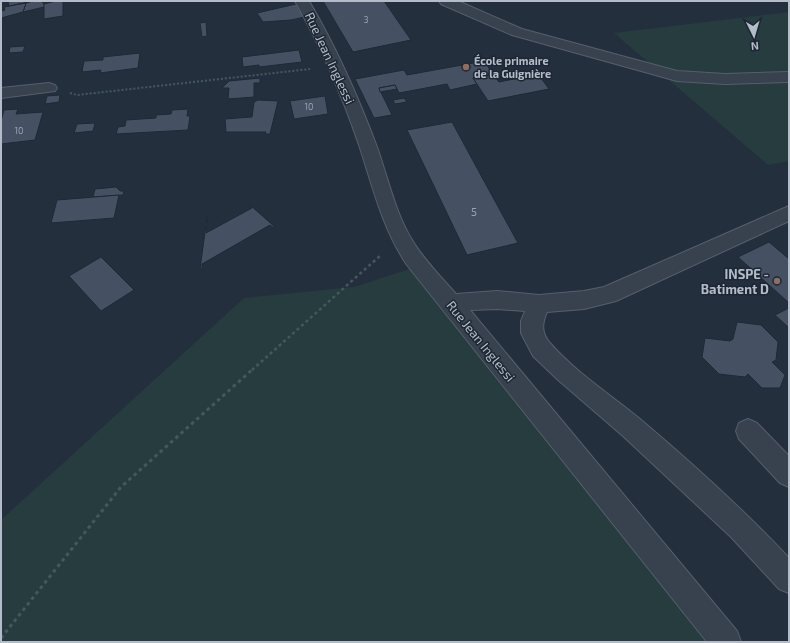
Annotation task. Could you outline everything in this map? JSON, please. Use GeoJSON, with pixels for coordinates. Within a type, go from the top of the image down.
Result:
{"type":"FeatureCollection","features":[{"type":"Feature","properties":{"kind":"street","name":"Rue Jean Inglessi"},"geometry":{"type":"LineString","coordinates":[[302,1],[319,29],[332,56],[353,106],[388,207],[404,243],[419,266],[451,303],[726,642]]}},
{"type":"Feature","properties":{"kind":"street"},"geometry":{"type":"LineString","coordinates":[[446,1],[517,32],[677,76],[725,79],[789,76]]}},
{"type":"Feature","properties":{"kind":"street"},"geometry":{"type":"LineString","coordinates":[[1,93],[49,88]]}},
{"type":"Feature","properties":{"kind":"street"},"geometry":{"type":"LineString","coordinates":[[451,303],[497,300],[539,304],[584,300],[608,295],[789,213]]}},
{"type":"Feature","properties":{"kind":"street"},"geometry":{"type":"LineString","coordinates":[[539,304],[532,321],[532,333],[541,349],[565,372],[632,428],[735,522],[789,579]]}},
{"type":"Feature","properties":{"kind":"street"},"geometry":{"type":"LineString","coordinates":[[748,432],[789,474]]}},
{"type":"Feature","properties":{"kind":"path"},"geometry":{"type":"LineString","coordinates":[[49,88],[57,91],[77,94],[310,70],[308,63],[332,56]]}},
{"type":"Feature","properties":{"kind":"path"},"geometry":{"type":"LineString","coordinates":[[1,638],[121,487],[379,256],[404,243]]}},
{"type":"Feature","properties":{"kind":"green space"},"geometry":{"type":"Polygon","coordinates":[[[789,12],[789,161],[768,165],[614,33],[789,12]]]}},
{"type":"Feature","properties":{"kind":"green space"},"geometry":{"type":"Polygon","coordinates":[[[419,266],[726,642],[1,642],[1,520],[244,298],[354,287],[419,266]]]}},
{"type":"Feature","properties":{"kind":"building"},"geometry":{"type":"Polygon","coordinates":[[[8,1],[33,1],[9,6],[8,1]]]}},
{"type":"Feature","properties":{"kind":"building"},"geometry":{"type":"Polygon","coordinates":[[[41,1],[45,5],[44,7],[23,12],[26,3],[41,1]]]}},
{"type":"Feature","properties":{"kind":"building"},"geometry":{"type":"Polygon","coordinates":[[[63,1],[63,16],[44,19],[44,4],[63,1]]]}},
{"type":"Feature","properties":{"kind":"building"},"geometry":{"type":"Polygon","coordinates":[[[323,1],[384,1],[411,40],[353,52],[323,1]]]}},
{"type":"Feature","properties":{"kind":"building"},"geometry":{"type":"Polygon","coordinates":[[[26,3],[23,12],[1,18],[1,11],[5,10],[4,7],[26,3]]]}},
{"type":"Feature","properties":{"kind":"building"},"geometry":{"type":"Polygon","coordinates":[[[296,4],[305,17],[291,20],[263,22],[257,13],[296,4]]]}},
{"type":"Feature","properties":{"kind":"building"},"geometry":{"type":"Polygon","coordinates":[[[206,22],[207,36],[202,37],[200,23],[206,22]]]}},
{"type":"Feature","properties":{"kind":"building"},"geometry":{"type":"Polygon","coordinates":[[[25,46],[23,52],[9,53],[10,47],[25,46]]]}},
{"type":"Feature","properties":{"kind":"building"},"geometry":{"type":"Polygon","coordinates":[[[299,50],[302,62],[259,67],[259,65],[243,67],[242,57],[299,50]]]}},
{"type":"Feature","properties":{"kind":"building"},"geometry":{"type":"Polygon","coordinates":[[[140,53],[138,68],[100,73],[101,70],[82,72],[84,61],[103,60],[103,57],[140,53]]]}},
{"type":"Feature","properties":{"kind":"building"},"geometry":{"type":"Polygon","coordinates":[[[484,61],[493,74],[473,78],[477,84],[450,90],[447,84],[399,93],[395,85],[379,88],[392,115],[374,118],[355,79],[404,70],[407,75],[484,61]]]}},
{"type":"Feature","properties":{"kind":"building"},"geometry":{"type":"Polygon","coordinates":[[[493,74],[499,82],[538,74],[549,89],[488,101],[473,78],[493,74]]]}},
{"type":"Feature","properties":{"kind":"building"},"geometry":{"type":"Polygon","coordinates":[[[260,78],[260,83],[254,83],[254,97],[228,99],[229,88],[222,88],[229,81],[260,78]]]}},
{"type":"Feature","properties":{"kind":"building"},"geometry":{"type":"Polygon","coordinates":[[[395,85],[397,89],[380,92],[379,88],[395,85]]]}},
{"type":"Feature","properties":{"kind":"building"},"geometry":{"type":"Polygon","coordinates":[[[60,95],[59,102],[45,104],[47,96],[60,95]]]}},
{"type":"Feature","properties":{"kind":"building"},"geometry":{"type":"Polygon","coordinates":[[[325,96],[328,114],[294,119],[290,101],[325,96]]]}},
{"type":"Feature","properties":{"kind":"building"},"geometry":{"type":"Polygon","coordinates":[[[404,98],[407,102],[395,104],[393,100],[404,98]]]}},
{"type":"Feature","properties":{"kind":"building"},"geometry":{"type":"Polygon","coordinates":[[[258,100],[278,101],[270,134],[265,134],[266,132],[226,132],[225,119],[252,117],[254,102],[258,100]]]}},
{"type":"Feature","properties":{"kind":"building"},"geometry":{"type":"Polygon","coordinates":[[[18,109],[16,114],[43,112],[35,140],[1,144],[1,121],[4,110],[18,109]]]}},
{"type":"Feature","properties":{"kind":"building"},"geometry":{"type":"Polygon","coordinates":[[[188,109],[187,116],[190,116],[188,130],[116,134],[118,127],[125,126],[126,120],[156,118],[156,115],[171,114],[172,110],[188,109]]]}},
{"type":"Feature","properties":{"kind":"building"},"geometry":{"type":"Polygon","coordinates":[[[452,122],[518,243],[467,255],[407,130],[452,122]]]}},
{"type":"Feature","properties":{"kind":"building"},"geometry":{"type":"Polygon","coordinates":[[[95,123],[93,131],[74,133],[77,124],[95,123]]]}},
{"type":"Feature","properties":{"kind":"building"},"geometry":{"type":"Polygon","coordinates":[[[116,187],[120,191],[124,191],[123,195],[93,197],[95,189],[116,187]]]}},
{"type":"Feature","properties":{"kind":"building"},"geometry":{"type":"Polygon","coordinates":[[[119,195],[114,218],[51,223],[57,200],[119,195]]]}},
{"type":"Feature","properties":{"kind":"building"},"geometry":{"type":"Polygon","coordinates":[[[248,205],[250,205],[275,227],[274,228],[270,225],[202,264],[202,269],[200,269],[207,217],[206,233],[252,208],[248,205]]]}},
{"type":"Feature","properties":{"kind":"building","name":"INSPE - Batiment D"},"geometry":{"type":"Polygon","coordinates":[[[769,242],[789,259],[789,303],[738,257],[769,242]]]}},
{"type":"Feature","properties":{"kind":"building"},"geometry":{"type":"Polygon","coordinates":[[[101,257],[134,290],[101,311],[69,276],[101,257]]]}},
{"type":"Feature","properties":{"kind":"building"},"geometry":{"type":"Polygon","coordinates":[[[789,308],[789,328],[775,315],[789,308]]]}},
{"type":"Feature","properties":{"kind":"building"},"geometry":{"type":"Polygon","coordinates":[[[737,322],[761,325],[778,342],[776,360],[772,362],[785,375],[780,388],[762,388],[748,374],[745,377],[719,374],[702,357],[705,338],[730,341],[733,339],[737,322]]]}},
{"type":"Feature","properties":{"kind":"place","name":"École primaire de la Guignière"},"geometry":{"type":"Point","coordinates":[466,67]}},
{"type":"Feature","properties":{"kind":"place","name":"INSPE - Batiment D"},"geometry":{"type":"Point","coordinates":[777,281]}}]}
